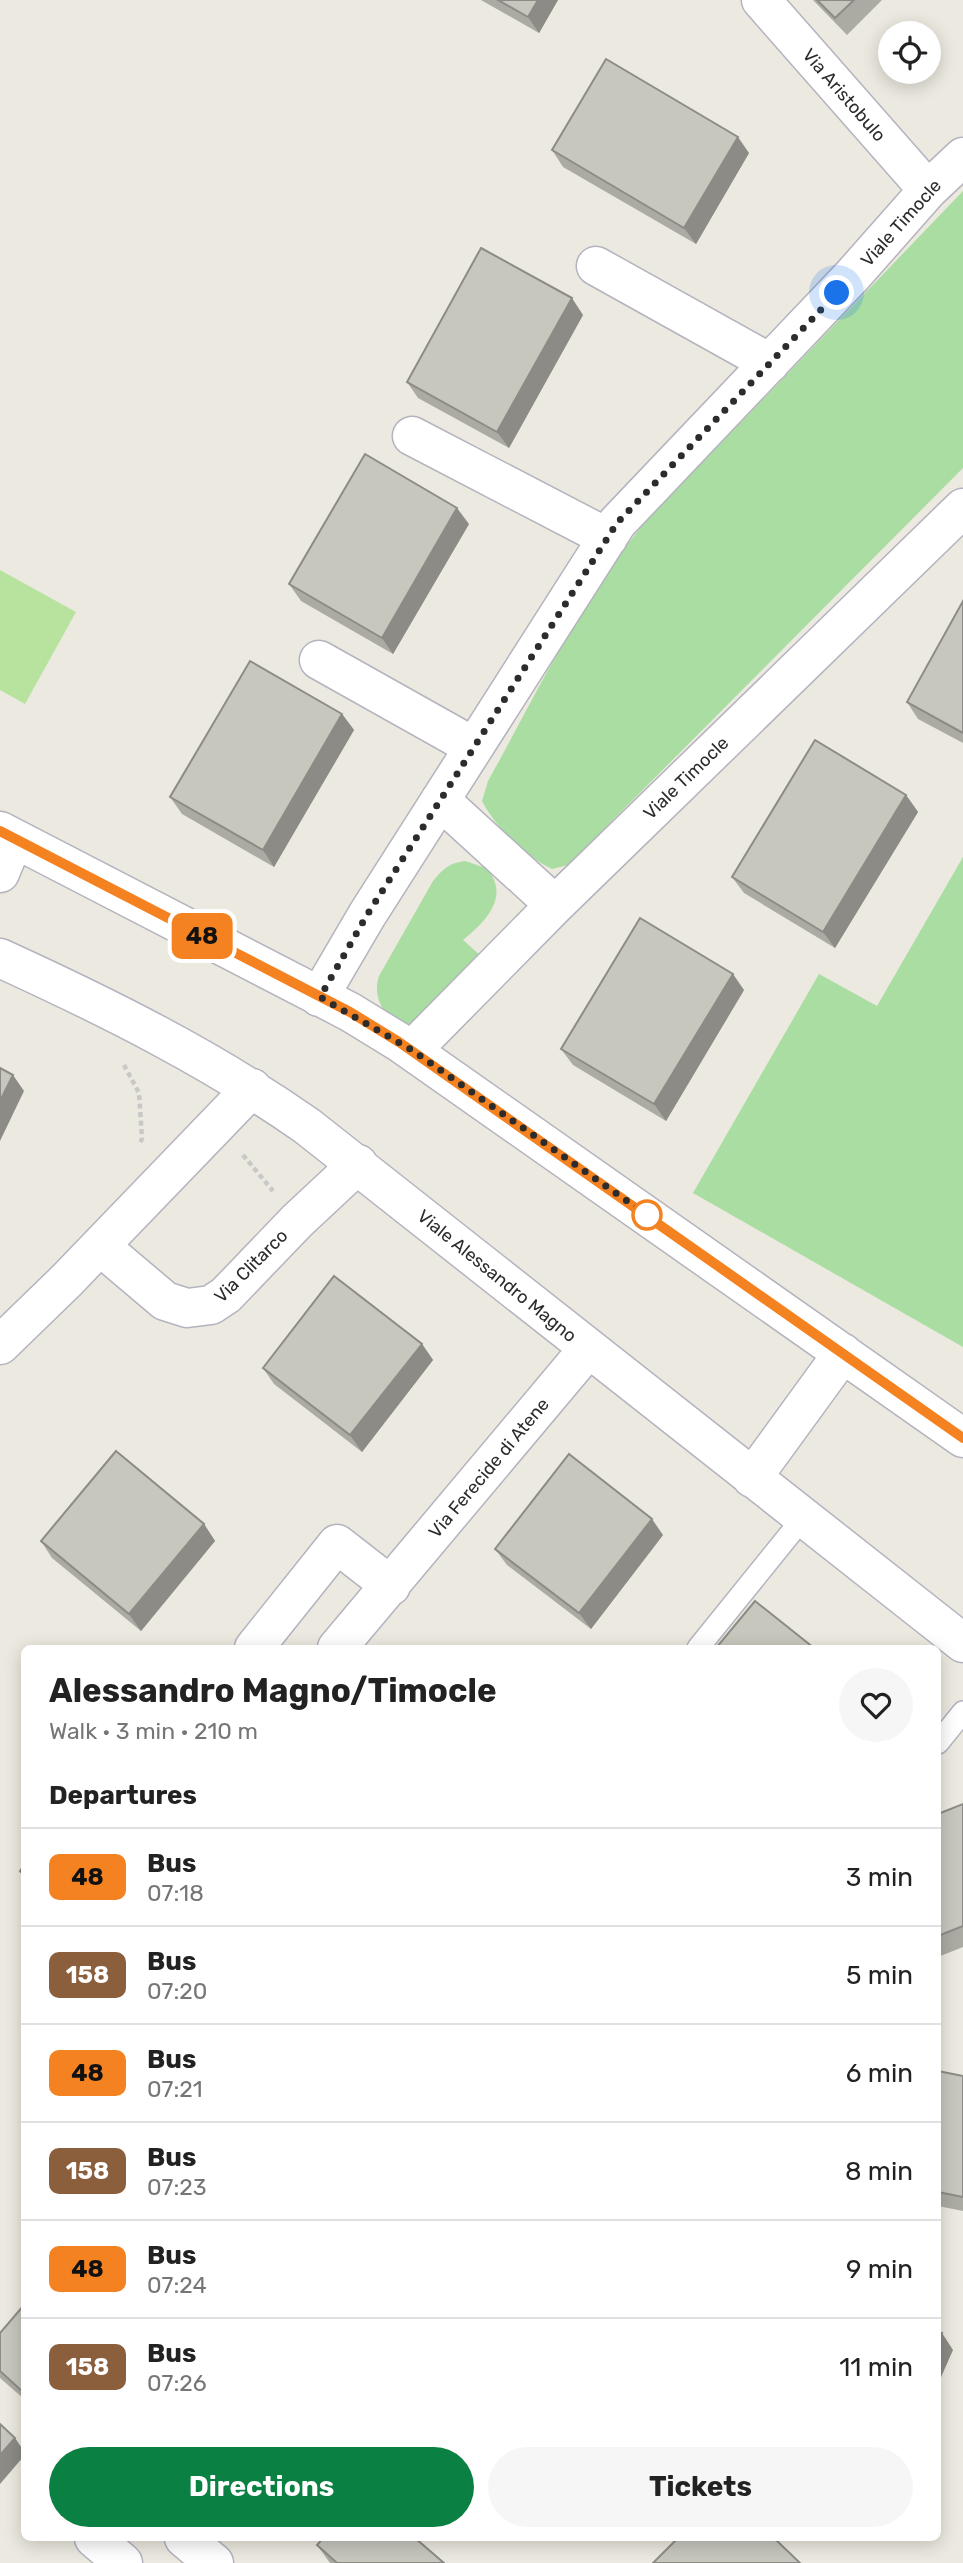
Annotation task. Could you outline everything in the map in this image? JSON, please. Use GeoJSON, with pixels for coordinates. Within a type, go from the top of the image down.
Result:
{"type":"FeatureCollection","features":[{"type":"Feature","properties":{"kind":"street","name":"Via Aristobulo"},"geometry":{"type":"LineString","coordinates":[[761,0],[928,190]]}},
{"type":"Feature","properties":{"kind":"street","name":"Viale Timocle"},"geometry":{"type":"LineString","coordinates":[[320,997],[367,915],[617,523],[771,363],[928,190],[963,157]]}},
{"type":"Feature","properties":{"kind":"street"},"geometry":{"type":"LineString","coordinates":[[596,266],[771,363]]}},
{"type":"Feature","properties":{"kind":"street"},"geometry":{"type":"LineString","coordinates":[[412,436],[608,538]]}},
{"type":"Feature","properties":{"kind":"street","name":"Viale Timocle"},"geometry":{"type":"LineString","coordinates":[[412,1050],[555,905],[963,508]]}},
{"type":"Feature","properties":{"kind":"street"},"geometry":{"type":"LineString","coordinates":[[320,660],[474,747]]}},
{"type":"Feature","properties":{"kind":"street"},"geometry":{"type":"LineString","coordinates":[[440,800],[555,905]]}},
{"type":"Feature","properties":{"kind":"street"},"geometry":{"type":"LineString","coordinates":[[0,873],[7,835],[320,997],[412,1050],[963,1438]]}},
{"type":"Feature","properties":{"kind":"street","name":"Viale Alessandro Magno"},"geometry":{"type":"LineString","coordinates":[[0,958],[152,1030],[253,1088],[358,1164],[588,1349],[963,1643]]}},
{"type":"Feature","properties":{"kind":"street"},"geometry":{"type":"LineString","coordinates":[[0,1345],[253,1088]]}},
{"type":"Feature","properties":{"kind":"street","name":"Via Clitarco"},"geometry":{"type":"LineString","coordinates":[[100,1246],[164,1301],[187,1308],[201,1308],[218,1302],[226,1295],[297,1221],[358,1164]]}},
{"type":"Feature","properties":{"kind":"street","name":"Via Ferecide di Atene"},"geometry":{"type":"LineString","coordinates":[[340,1645],[588,1349]]}},
{"type":"Feature","properties":{"kind":"street"},"geometry":{"type":"LineString","coordinates":[[752,1478],[843,1353]]}},
{"type":"Feature","properties":{"kind":"street"},"geometry":{"type":"LineString","coordinates":[[256,1645],[337,1544],[391,1586]]}},
{"type":"Feature","properties":{"kind":"street"},"geometry":{"type":"LineString","coordinates":[[97,2541],[123,2563]]}},
{"type":"Feature","properties":{"kind":"street"},"geometry":{"type":"LineString","coordinates":[[188,2541],[214,2563]]}},
{"type":"Feature","properties":{"kind":"lane"},"geometry":{"type":"LineString","coordinates":[[700,1645],[803,1518]]}},
{"type":"Feature","properties":{"kind":"lane"},"geometry":{"type":"LineString","coordinates":[[941,1739],[963,1712]]}},
{"type":"Feature","properties":{"kind":"path"},"geometry":{"type":"LineString","coordinates":[[119,1056],[139,1093],[142,1139],[136,1151]]}},
{"type":"Feature","properties":{"kind":"path"},"geometry":{"type":"LineString","coordinates":[[218,1124],[297,1221]]}},
{"type":"Feature","properties":{"kind":"green space"},"geometry":{"type":"Polygon","coordinates":[[[963,191],[963,468],[568,865],[552,869],[542,863],[503,831],[482,801],[488,781],[582,612],[648,519],[963,191]]]}},
{"type":"Feature","properties":{"kind":"green space"},"geometry":{"type":"Polygon","coordinates":[[[0,570],[76,612],[25,704],[0,690],[0,570]]]}},
{"type":"Feature","properties":{"kind":"green space"},"geometry":{"type":"Polygon","coordinates":[[[963,857],[963,1347],[693,1193],[819,974],[877,1006],[963,857]]]}},
{"type":"Feature","properties":{"kind":"green space"},"geometry":{"type":"Polygon","coordinates":[[[465,861],[486,868],[496,889],[492,908],[479,926],[463,940],[481,956],[412,1025],[395,1020],[379,1002],[379,976],[433,881],[447,867],[465,861]]]}},
{"type":"Feature","properties":{"kind":"building"},"geometry":{"type":"Polygon","coordinates":[[[498,0],[538,0],[528,17],[498,0]]]}},
{"type":"Feature","properties":{"kind":"building"},"geometry":{"type":"Polygon","coordinates":[[[817,0],[854,0],[835,18],[817,0]]]}},
{"type":"Feature","properties":{"kind":"building"},"geometry":{"type":"Polygon","coordinates":[[[606,59],[738,137],[684,228],[552,150],[606,59]]]}},
{"type":"Feature","properties":{"kind":"building"},"geometry":{"type":"Polygon","coordinates":[[[481,248],[572,298],[497,432],[407,382],[481,248]]]}},
{"type":"Feature","properties":{"kind":"building"},"geometry":{"type":"Polygon","coordinates":[[[365,454],[457,508],[382,638],[289,584],[365,454]]]}},
{"type":"Feature","properties":{"kind":"building"},"geometry":{"type":"Polygon","coordinates":[[[963,601],[963,733],[907,702],[963,601]]]}},
{"type":"Feature","properties":{"kind":"building"},"geometry":{"type":"Polygon","coordinates":[[[250,661],[342,714],[263,850],[170,797],[250,661]]]}},
{"type":"Feature","properties":{"kind":"building"},"geometry":{"type":"Polygon","coordinates":[[[815,740],[906,795],[823,932],[732,877],[815,740]]]}},
{"type":"Feature","properties":{"kind":"building"},"geometry":{"type":"Polygon","coordinates":[[[640,918],[733,974],[654,1104],[561,1049],[640,918]]]}},
{"type":"Feature","properties":{"kind":"building"},"geometry":{"type":"Polygon","coordinates":[[[0,1068],[13,1075],[0,1101],[0,1068]]]}},
{"type":"Feature","properties":{"kind":"building"},"geometry":{"type":"Polygon","coordinates":[[[334,1276],[422,1344],[350,1435],[263,1368],[334,1276]]]}},
{"type":"Feature","properties":{"kind":"building"},"geometry":{"type":"Polygon","coordinates":[[[116,1451],[204,1524],[129,1614],[41,1541],[116,1451]]]}},
{"type":"Feature","properties":{"kind":"building"},"geometry":{"type":"Polygon","coordinates":[[[569,1454],[652,1519],[579,1613],[495,1549],[569,1454]]]}},
{"type":"Feature","properties":{"kind":"building"},"geometry":{"type":"Polygon","coordinates":[[[755,1601],[810,1645],[718,1645],[755,1601]]]}},
{"type":"Feature","properties":{"kind":"building"},"geometry":{"type":"Polygon","coordinates":[[[963,1804],[963,1926],[941,1935],[941,1813],[963,1804]]]}},
{"type":"Feature","properties":{"kind":"building"},"geometry":{"type":"Polygon","coordinates":[[[941,2072],[963,2076],[963,2197],[941,2193],[941,2072]]]}},
{"type":"Feature","properties":{"kind":"building"},"geometry":{"type":"Polygon","coordinates":[[[21,2308],[21,2390],[0,2371],[0,2333],[21,2308]]]}},
{"type":"Feature","properties":{"kind":"building"},"geometry":{"type":"Polygon","coordinates":[[[0,2424],[15,2438],[0,2455],[0,2424]]]}},
{"type":"Feature","properties":{"kind":"building"},"geometry":{"type":"Polygon","coordinates":[[[320,2541],[418,2541],[444,2563],[337,2563],[317,2545],[320,2541]]]}},
{"type":"Feature","properties":{"kind":"building"},"geometry":{"type":"Polygon","coordinates":[[[675,2541],[777,2541],[800,2563],[653,2563],[675,2541]]]}},
{"type":"Feature","properties":{"kind":"bus line","name":"48"},"geometry":{"type":"LineString","coordinates":[[0,831],[350,1012],[412,1050],[963,1438]]}},
{"type":"Feature","properties":{"kind":"route"},"geometry":{"type":"LineString","coordinates":[[647,1215],[412,1050],[320,997],[367,915],[617,523],[837,293]]}}]}
